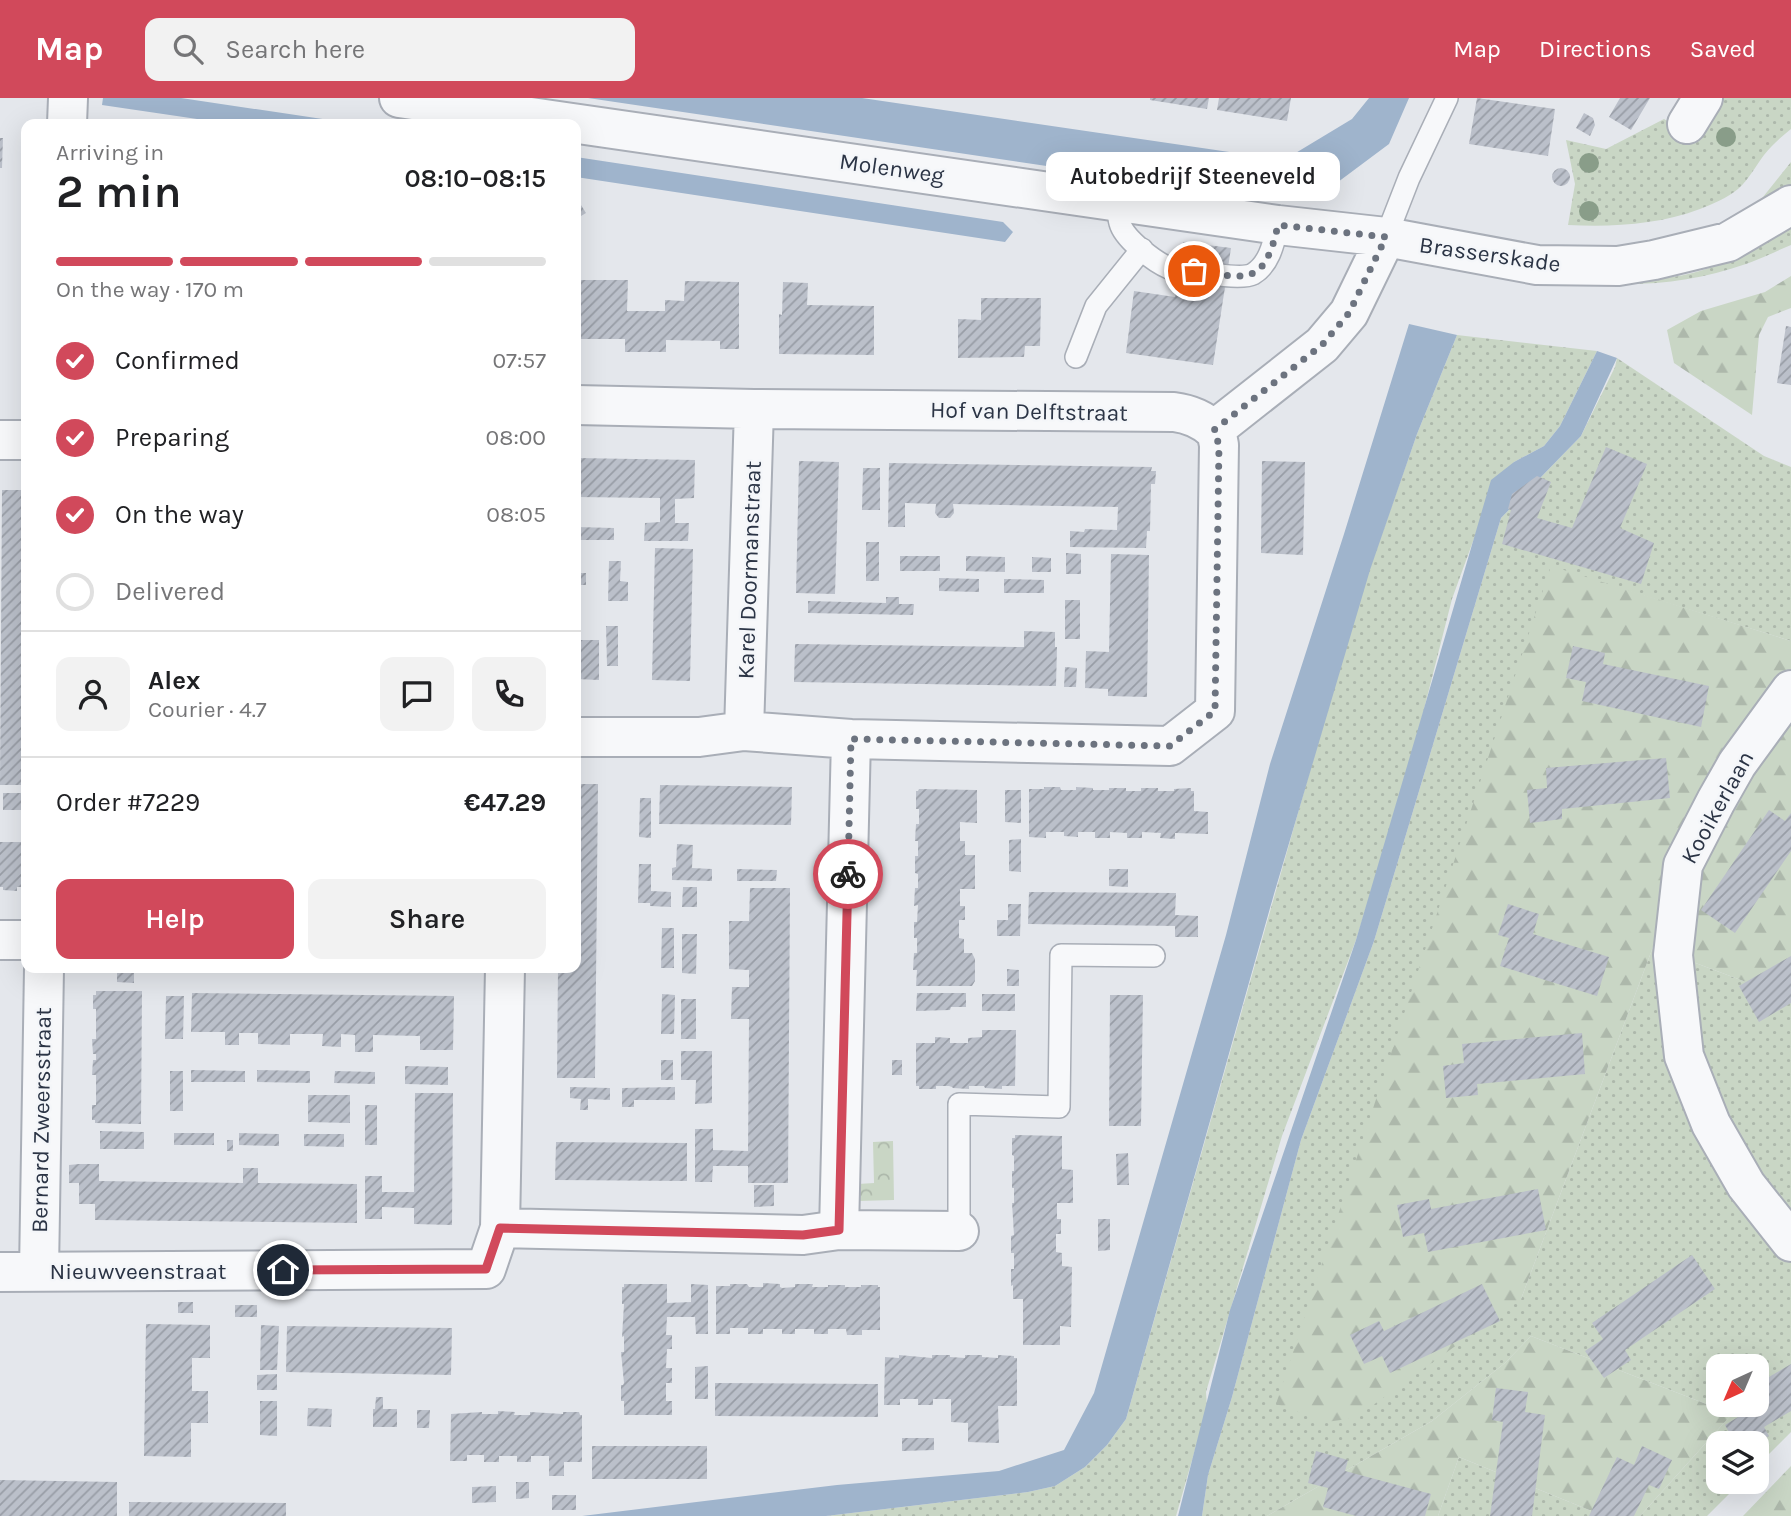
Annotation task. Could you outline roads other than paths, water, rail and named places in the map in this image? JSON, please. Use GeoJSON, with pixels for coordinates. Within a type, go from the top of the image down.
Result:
{"type":"FeatureCollection","features":[{"type":"Feature","properties":{"kind":"street"},"geometry":{"type":"LineString","coordinates":[[67,119],[68,98]]}},
{"type":"Feature","properties":{"kind":"street","name":"Molenweg"},"geometry":{"type":"LineString","coordinates":[[399,98],[547,119]]}},
{"type":"Feature","properties":{"kind":"street","name":"Molenweg"},"geometry":{"type":"LineString","coordinates":[[581,124],[1278,225],[1386,237]]}},
{"type":"Feature","properties":{"kind":"street","name":"Brasserskade"},"geometry":{"type":"LineString","coordinates":[[1386,237],[1537,265],[1618,266],[1728,242],[1791,205]]}},
{"type":"Feature","properties":{"kind":"street"},"geometry":{"type":"LineString","coordinates":[[581,737],[699,737],[744,731],[851,739],[1170,746],[1215,711],[1219,445],[1214,430],[1322,345],[1337,330],[1349,313],[1386,237]]}},
{"type":"Feature","properties":{"kind":"street","name":"Hof van Delftstraat"},"geometry":{"type":"LineString","coordinates":[[581,405],[1174,412],[1187,413],[1214,430]]}},
{"type":"Feature","properties":{"kind":"street","name":"Karel Doormanstraat"},"geometry":{"type":"LineString","coordinates":[[744,731],[754,409]]}},
{"type":"Feature","properties":{"kind":"street"},"geometry":{"type":"LineString","coordinates":[[0,440],[21,440]]}},
{"type":"Feature","properties":{"kind":"street","name":"Kooikerlaan"},"geometry":{"type":"LineString","coordinates":[[1791,690],[1737,764],[1683,866],[1673,955],[1684,1056],[1711,1124],[1746,1185],[1791,1242]]}},
{"type":"Feature","properties":{"kind":"street"},"geometry":{"type":"LineString","coordinates":[[839,1230],[851,739]]}},
{"type":"Feature","properties":{"kind":"street"},"geometry":{"type":"LineString","coordinates":[[0,940],[21,940]]}},
{"type":"Feature","properties":{"kind":"street","name":"Bernard Zweersstraat"},"geometry":{"type":"LineString","coordinates":[[39,1271],[44,973]]}},
{"type":"Feature","properties":{"kind":"street"},"geometry":{"type":"LineString","coordinates":[[505,973],[500,1228],[803,1235],[839,1230],[959,1231]]}},
{"type":"Feature","properties":{"kind":"street","name":"Nieuwveenstraat"},"geometry":{"type":"LineString","coordinates":[[0,1272],[486,1269],[500,1228]]}},
{"type":"Feature","properties":{"kind":"lane"},"geometry":{"type":"LineString","coordinates":[[1386,237],[1409,177],[1447,98]]}},
{"type":"Feature","properties":{"kind":"lane"},"geometry":{"type":"LineString","coordinates":[[1117,200],[1120,225],[1128,237],[1169,268],[1242,277],[1254,274],[1272,247],[1278,225]]}},
{"type":"Feature","properties":{"kind":"lane"},"geometry":{"type":"LineString","coordinates":[[1076,357],[1096,306],[1142,249]]}},
{"type":"Feature","properties":{"kind":"lane"},"geometry":{"type":"LineString","coordinates":[[959,1231],[958,1104],[1059,1107],[1061,955],[1154,956]]}},
{"type":"Feature","properties":{"kind":"water"},"geometry":{"type":"Polygon","coordinates":[[[103,98],[181,98],[322,119],[197,119],[102,105],[103,98]]]}},
{"type":"Feature","properties":{"kind":"water"},"geometry":{"type":"Polygon","coordinates":[[[588,98],[862,98],[1284,160],[1352,119],[1369,98],[1409,98],[1389,144],[1334,185],[1299,201],[588,98]]]}},
{"type":"Feature","properties":{"kind":"water"},"geometry":{"type":"Polygon","coordinates":[[[581,158],[1003,222],[1013,232],[1005,242],[581,178],[581,158]]]}},
{"type":"Feature","properties":{"kind":"water"},"geometry":{"type":"Polygon","coordinates":[[[1409,324],[1457,335],[1417,434],[1370,570],[1274,894],[1126,1419],[1107,1445],[1085,1467],[1055,1486],[1028,1492],[826,1516],[582,1516],[837,1485],[999,1471],[1064,1450],[1094,1393],[1226,935],[1270,764],[1409,324]]]}},
{"type":"Feature","properties":{"kind":"water"},"geometry":{"type":"Polygon","coordinates":[[[1597,351],[1617,358],[1581,436],[1501,518],[1374,941],[1301,1140],[1232,1397],[1208,1475],[1202,1516],[1178,1516],[1230,1310],[1356,940],[1491,480],[1514,462],[1544,446],[1560,426],[1597,351]]]}},
{"type":"Feature","properties":{"kind":"place","name":"Autobedrijf Steeneveld"},"geometry":{"type":"Point","coordinates":[1194,271]}}]}
